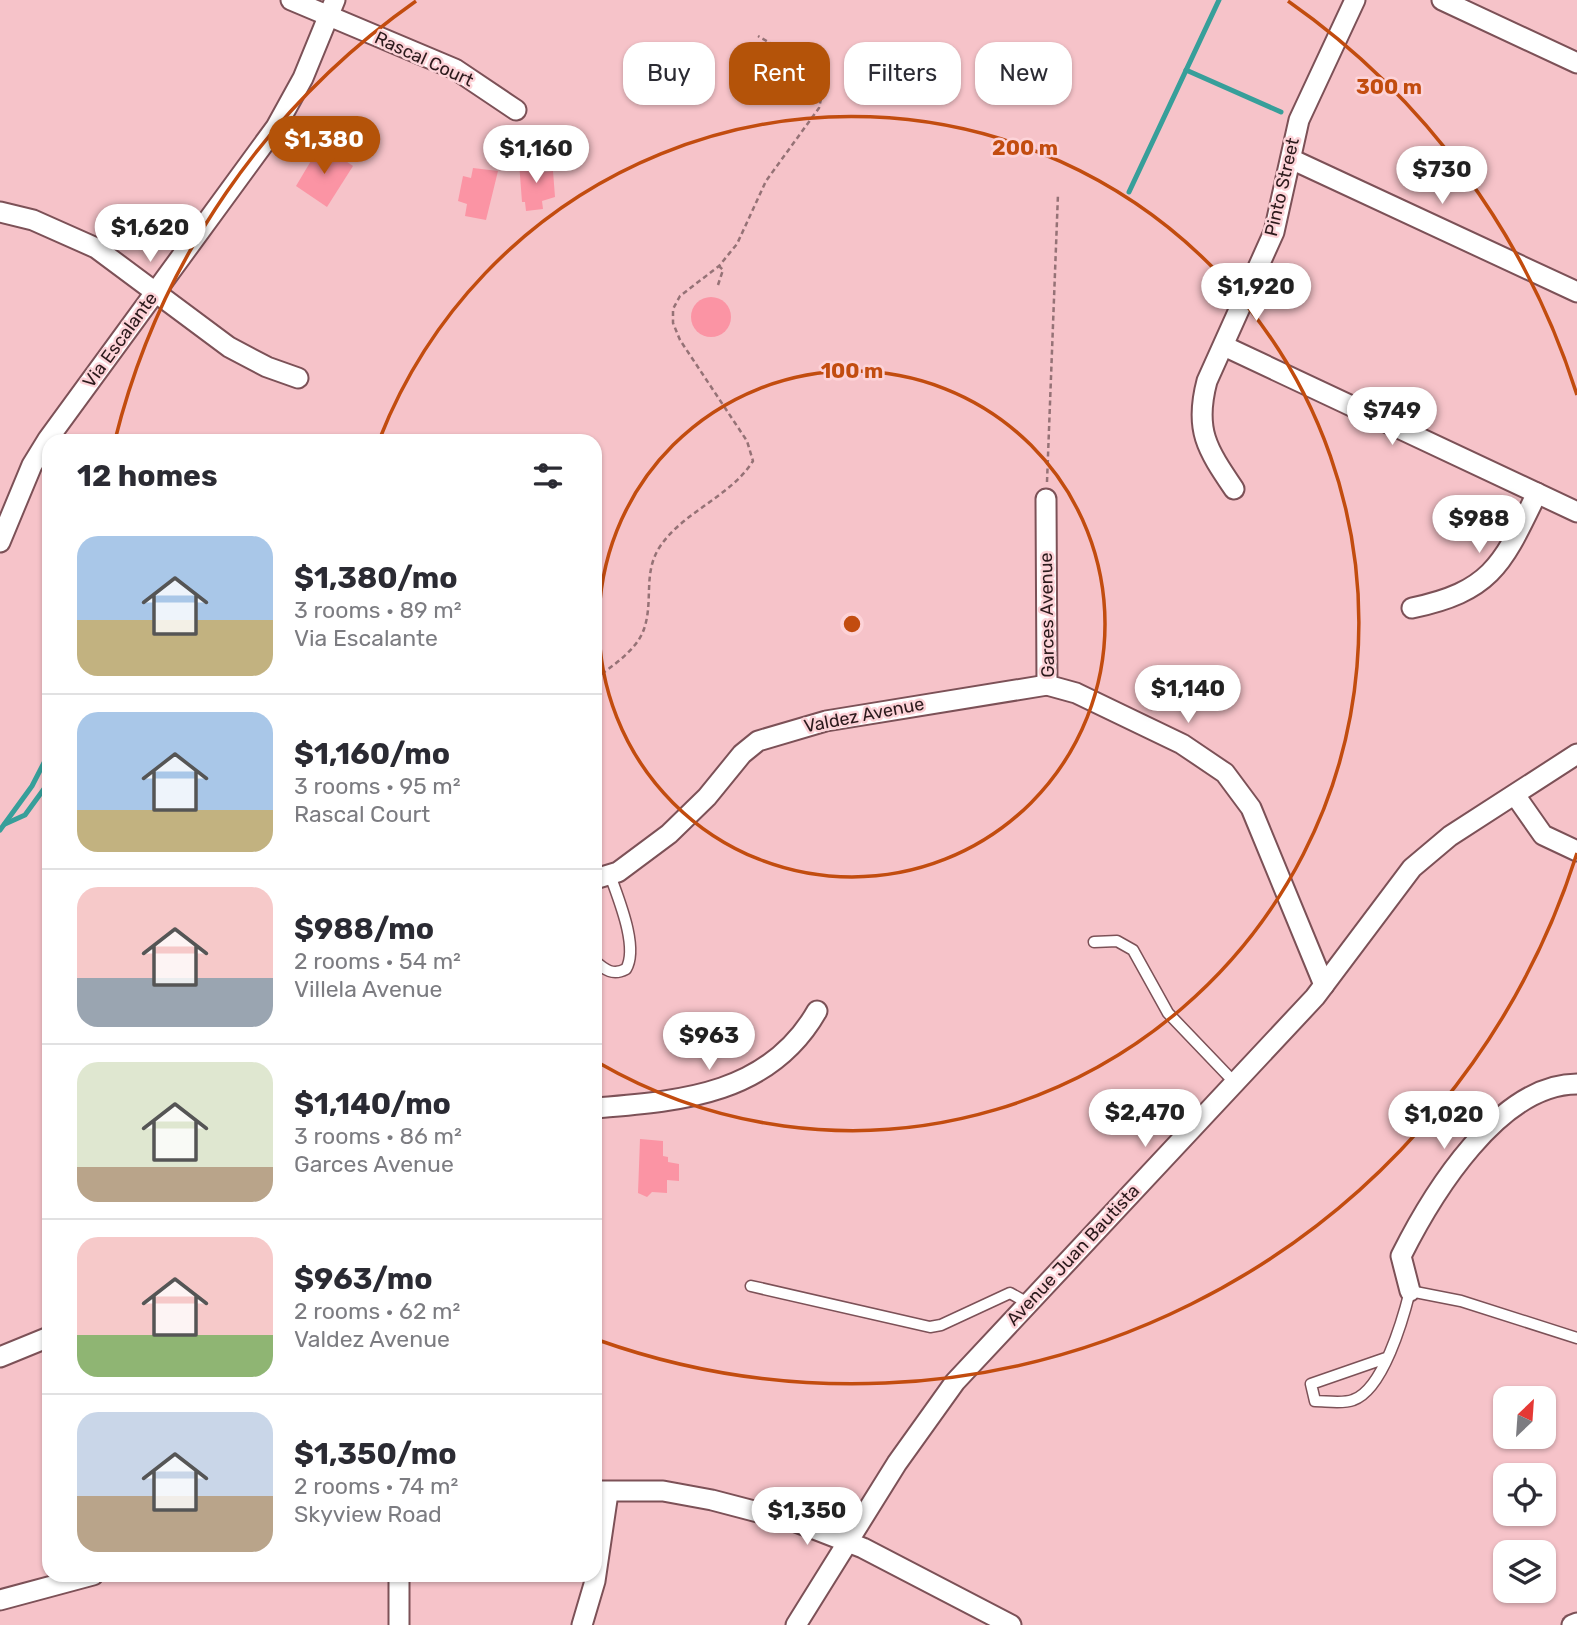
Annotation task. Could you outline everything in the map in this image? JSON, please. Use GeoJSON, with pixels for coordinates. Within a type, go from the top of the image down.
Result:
{"type":"FeatureCollection","features":[{"type":"Feature","properties":{"kind":"street","name":"Rascal Court"},"geometry":{"type":"LineString","coordinates":[[291,0],[332,8],[455,69],[516,110]]}},
{"type":"Feature","properties":{"kind":"street","name":"Pinto Street"},"geometry":{"type":"LineString","coordinates":[[1234,489],[1210,454],[1200,420],[1207,381],[1275,232],[1299,120],[1355,0]]}},
{"type":"Feature","properties":{"kind":"street"},"geometry":{"type":"LineString","coordinates":[[1441,0],[1577,63]]}},
{"type":"Feature","properties":{"kind":"street","name":"Via Escalante"},"geometry":{"type":"LineString","coordinates":[[52,434],[276,127],[303,78],[332,8]]}},
{"type":"Feature","properties":{"kind":"street"},"geometry":{"type":"LineString","coordinates":[[1290,159],[1577,292]]}},
{"type":"Feature","properties":{"kind":"street"},"geometry":{"type":"LineString","coordinates":[[0,212],[67,233],[96,248],[229,347],[267,367],[298,378]]}},
{"type":"Feature","properties":{"kind":"street"},"geometry":{"type":"LineString","coordinates":[[1224,346],[1577,512]]}},
{"type":"Feature","properties":{"kind":"street","name":"Via Escalante"},"geometry":{"type":"LineString","coordinates":[[0,542],[32,465],[42,449]]}},
{"type":"Feature","properties":{"kind":"street"},"geometry":{"type":"LineString","coordinates":[[1412,608],[1448,601],[1487,577],[1513,542],[1537,493]]}},
{"type":"Feature","properties":{"kind":"street","name":"Garces Avenue"},"geometry":{"type":"LineString","coordinates":[[1046,499],[1047,685],[1076,693],[1182,744],[1225,773],[1251,808],[1324,985]]}},
{"type":"Feature","properties":{"kind":"street","name":"Valdez Avenue"},"geometry":{"type":"LineString","coordinates":[[602,877],[644,854],[707,797],[742,754],[758,741],[781,732],[963,697],[1047,685]]}},
{"type":"Feature","properties":{"kind":"street","name":"Avenue Juan Bautista"},"geometry":{"type":"LineString","coordinates":[[796,1625],[925,1421],[975,1357],[1235,1083],[1324,985],[1412,868],[1450,836],[1577,754]]}},
{"type":"Feature","properties":{"kind":"street"},"geometry":{"type":"LineString","coordinates":[[1515,795],[1542,835],[1577,851]]}},
{"type":"Feature","properties":{"kind":"street"},"geometry":{"type":"LineString","coordinates":[[602,1107],[677,1101],[722,1090],[754,1074],[783,1053],[807,1029],[817,1011]]}},
{"type":"Feature","properties":{"kind":"street"},"geometry":{"type":"LineString","coordinates":[[1410,1291],[1401,1256],[1424,1211],[1461,1160],[1507,1112],[1534,1093],[1577,1084]]}},
{"type":"Feature","properties":{"kind":"street"},"geometry":{"type":"LineString","coordinates":[[0,1357],[42,1339]]}},
{"type":"Feature","properties":{"kind":"street"},"geometry":{"type":"LineString","coordinates":[[602,1492],[663,1491],[712,1500],[796,1522],[848,1541],[1011,1625]]}},
{"type":"Feature","properties":{"kind":"street"},"geometry":{"type":"LineString","coordinates":[[0,1600],[67,1582]]}},
{"type":"Feature","properties":{"kind":"street"},"geometry":{"type":"LineString","coordinates":[[399,1582],[399,1625]]}},
{"type":"Feature","properties":{"kind":"street"},"geometry":{"type":"LineString","coordinates":[[582,1625],[595,1582]]}},
{"type":"Feature","properties":{"kind":"street"},"geometry":{"type":"LineString","coordinates":[[1572,1625],[1577,1623]]}},
{"type":"Feature","properties":{"kind":"lane"},"geometry":{"type":"LineString","coordinates":[[602,877],[621,906],[631,959],[626,970],[620,972],[606,971],[602,967]]}},
{"type":"Feature","properties":{"kind":"lane"},"geometry":{"type":"LineString","coordinates":[[1094,942],[1117,941],[1133,950],[1168,1013],[1235,1083]]}},
{"type":"Feature","properties":{"kind":"lane"},"geometry":{"type":"LineString","coordinates":[[751,1286],[930,1327],[1010,1293],[1028,1303]]}},
{"type":"Feature","properties":{"kind":"lane"},"geometry":{"type":"LineString","coordinates":[[1386,1358],[1311,1384],[1315,1401],[1353,1401],[1369,1389],[1386,1358],[1399,1333],[1410,1291],[1461,1301],[1577,1338]]}},
{"type":"Feature","properties":{"kind":"path"},"geometry":{"type":"LineString","coordinates":[[602,673],[632,649],[644,631],[650,567],[662,545],[741,476],[753,461],[747,441],[680,340],[673,323],[673,309],[680,296],[719,266],[737,244],[759,193],[824,97],[823,78],[817,70],[758,37]]}},
{"type":"Feature","properties":{"kind":"path"},"geometry":{"type":"LineString","coordinates":[[1046,499],[1058,194]]}},
{"type":"Feature","properties":{"kind":"path"},"geometry":{"type":"LineString","coordinates":[[718,285],[723,270],[719,266]]}},
{"type":"Feature","properties":{"kind":"building"},"geometry":{"type":"Polygon","coordinates":[[[321,144],[353,166],[327,207],[296,186],[321,144]]]}},
{"type":"Feature","properties":{"kind":"building"},"geometry":{"type":"Polygon","coordinates":[[[519,162],[543,162],[544,172],[553,171],[555,197],[542,201],[543,209],[526,211],[525,202],[522,202],[519,162]]]}},
{"type":"Feature","properties":{"kind":"building"},"geometry":{"type":"Polygon","coordinates":[[[473,168],[498,171],[486,220],[465,216],[467,204],[458,201],[463,176],[471,178],[473,168]]]}},
{"type":"Feature","properties":{"kind":"building"},"geometry":{"type":"Polygon","coordinates":[[[711,297],[719,298],[725,303],[730,309],[730,325],[725,331],[719,336],[711,337],[703,336],[697,331],[692,325],[691,317],[692,309],[697,303],[703,298],[711,297]]]}},
{"type":"Feature","properties":{"kind":"building"},"geometry":{"type":"Polygon","coordinates":[[[640,1139],[663,1141],[663,1156],[668,1157],[668,1162],[679,1164],[679,1181],[667,1180],[667,1193],[652,1192],[647,1197],[638,1193],[640,1139]]]}},
{"type":"Feature","properties":{"kind":"waterway"},"geometry":{"type":"LineString","coordinates":[[1129,192],[1219,0]]}},
{"type":"Feature","properties":{"kind":"waterway"},"geometry":{"type":"LineString","coordinates":[[1186,70],[1281,112]]}},
{"type":"Feature","properties":{"kind":"waterway"},"geometry":{"type":"LineString","coordinates":[[0,830],[32,786],[42,767]]}},
{"type":"Feature","properties":{"kind":"waterway"},"geometry":{"type":"LineString","coordinates":[[5,824],[25,815],[42,792]]}}]}
